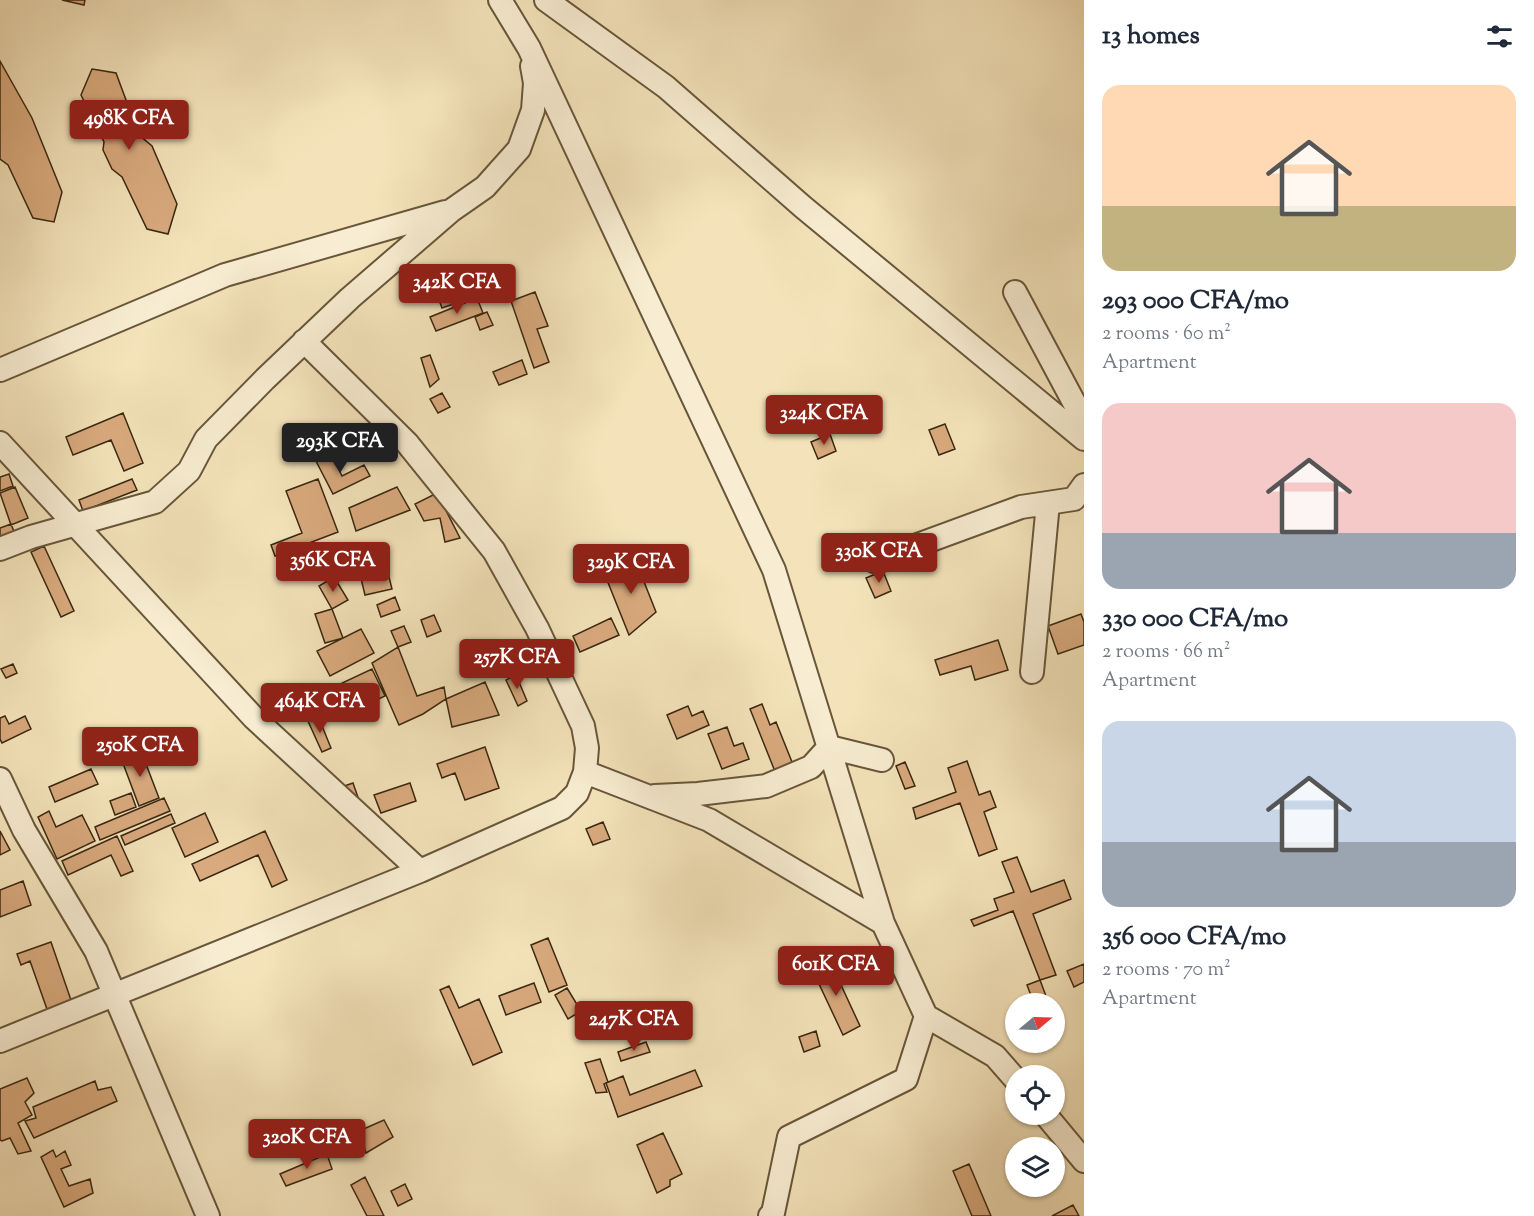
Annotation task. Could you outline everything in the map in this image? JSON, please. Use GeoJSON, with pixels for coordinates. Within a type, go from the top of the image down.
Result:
{"type":"FeatureCollection","features":[{"type":"Feature","properties":{"kind":"street"},"geometry":{"type":"LineString","coordinates":[[500,0],[529,48],[774,570],[883,923],[926,1016],[995,1056],[1005,1067]]}},
{"type":"Feature","properties":{"kind":"street"},"geometry":{"type":"LineString","coordinates":[[546,0],[666,87],[803,207],[1084,439]]}},
{"type":"Feature","properties":{"kind":"street"},"geometry":{"type":"LineString","coordinates":[[0,549],[31,537],[77,526],[155,502],[189,471],[206,439],[304,341],[452,210],[485,187],[519,148],[533,110],[535,83],[529,48]]}},
{"type":"Feature","properties":{"kind":"street"},"geometry":{"type":"LineString","coordinates":[[0,370],[225,275],[452,210]]}},
{"type":"Feature","properties":{"kind":"street"},"geometry":{"type":"LineString","coordinates":[[1015,292],[1084,421]]}},
{"type":"Feature","properties":{"kind":"street"},"geometry":{"type":"LineString","coordinates":[[0,1041],[420,871],[562,808],[577,793],[585,772],[586,748],[583,726],[537,628],[494,551],[407,443],[304,341]]}},
{"type":"Feature","properties":{"kind":"street"},"geometry":{"type":"LineString","coordinates":[[0,443],[254,718],[420,871]]}},
{"type":"Feature","properties":{"kind":"street"},"geometry":{"type":"LineString","coordinates":[[874,561],[1021,507],[1074,499],[1084,485]]}},
{"type":"Feature","properties":{"kind":"street"},"geometry":{"type":"LineString","coordinates":[[1032,672],[1048,503]]}},
{"type":"Feature","properties":{"kind":"street"},"geometry":{"type":"LineString","coordinates":[[829,747],[882,760]]}},
{"type":"Feature","properties":{"kind":"street"},"geometry":{"type":"LineString","coordinates":[[647,796],[698,794],[766,786],[811,767],[829,747]]}},
{"type":"Feature","properties":{"kind":"street"},"geometry":{"type":"LineString","coordinates":[[585,772],[709,820],[883,923]]}},
{"type":"Feature","properties":{"kind":"street"},"geometry":{"type":"LineString","coordinates":[[0,779],[24,830],[96,951],[208,1216]]}},
{"type":"Feature","properties":{"kind":"street"},"geometry":{"type":"LineString","coordinates":[[770,1216],[773,1212],[789,1137],[906,1078],[926,1016]]}},
{"type":"Feature","properties":{"kind":"street"},"geometry":{"type":"LineString","coordinates":[[1054,1125],[1084,1161]]}},
{"type":"Feature","properties":{"kind":"building"},"geometry":{"type":"Polygon","coordinates":[[[62,0],[85,0],[84,5],[62,0]]]}},
{"type":"Feature","properties":{"kind":"building"},"geometry":{"type":"Polygon","coordinates":[[[0,61],[32,118],[62,192],[54,222],[33,218],[8,165],[0,159],[0,61]]]}},
{"type":"Feature","properties":{"kind":"building"},"geometry":{"type":"Polygon","coordinates":[[[92,69],[116,73],[139,135],[152,146],[177,204],[168,234],[147,229],[122,177],[112,169],[103,150],[104,142],[81,95],[92,69]]]}},
{"type":"Feature","properties":{"kind":"building"},"geometry":{"type":"Polygon","coordinates":[[[456,285],[462,301],[442,308],[436,292],[456,285]]]}},
{"type":"Feature","properties":{"kind":"building"},"geometry":{"type":"Polygon","coordinates":[[[535,292],[548,326],[537,329],[549,362],[534,368],[511,301],[535,292]]]}},
{"type":"Feature","properties":{"kind":"building"},"geometry":{"type":"Polygon","coordinates":[[[477,298],[483,313],[436,331],[430,317],[477,298]]]}},
{"type":"Feature","properties":{"kind":"building"},"geometry":{"type":"Polygon","coordinates":[[[487,312],[493,325],[480,330],[475,317],[487,312]]]}},
{"type":"Feature","properties":{"kind":"building"},"geometry":{"type":"Polygon","coordinates":[[[430,355],[439,379],[430,387],[421,358],[430,355]]]}},
{"type":"Feature","properties":{"kind":"building"},"geometry":{"type":"Polygon","coordinates":[[[522,360],[527,374],[499,385],[493,372],[522,360]]]}},
{"type":"Feature","properties":{"kind":"building"},"geometry":{"type":"Polygon","coordinates":[[[442,393],[450,407],[438,413],[430,399],[442,393]]]}},
{"type":"Feature","properties":{"kind":"building"},"geometry":{"type":"Polygon","coordinates":[[[123,413],[143,463],[124,471],[111,440],[73,455],[66,437],[123,413]]]}},
{"type":"Feature","properties":{"kind":"building"},"geometry":{"type":"Polygon","coordinates":[[[945,424],[955,449],[939,455],[929,430],[945,424]]]}},
{"type":"Feature","properties":{"kind":"building"},"geometry":{"type":"Polygon","coordinates":[[[830,434],[836,451],[818,459],[811,442],[830,434]]]}},
{"type":"Feature","properties":{"kind":"building"},"geometry":{"type":"Polygon","coordinates":[[[331,453],[342,476],[364,465],[370,476],[333,494],[316,461],[331,453]]]}},
{"type":"Feature","properties":{"kind":"building"},"geometry":{"type":"Polygon","coordinates":[[[9,474],[13,486],[0,491],[0,477],[9,474]]]}},
{"type":"Feature","properties":{"kind":"building"},"geometry":{"type":"Polygon","coordinates":[[[132,479],[137,490],[83,511],[79,500],[132,479]]]}},
{"type":"Feature","properties":{"kind":"building"},"geometry":{"type":"Polygon","coordinates":[[[318,479],[338,532],[275,556],[271,545],[302,533],[286,491],[318,479]]]}},
{"type":"Feature","properties":{"kind":"building"},"geometry":{"type":"Polygon","coordinates":[[[15,487],[28,518],[11,525],[0,493],[15,487]]]}},
{"type":"Feature","properties":{"kind":"building"},"geometry":{"type":"Polygon","coordinates":[[[397,487],[410,510],[356,531],[349,508],[397,487]]]}},
{"type":"Feature","properties":{"kind":"building"},"geometry":{"type":"Polygon","coordinates":[[[437,493],[460,538],[445,542],[440,518],[424,521],[415,504],[437,493]]]}},
{"type":"Feature","properties":{"kind":"building"},"geometry":{"type":"Polygon","coordinates":[[[11,524],[17,539],[0,545],[0,528],[11,524]]]}},
{"type":"Feature","properties":{"kind":"building"},"geometry":{"type":"Polygon","coordinates":[[[44,546],[74,611],[61,617],[31,552],[44,546]]]}},
{"type":"Feature","properties":{"kind":"building"},"geometry":{"type":"Polygon","coordinates":[[[371,559],[373,568],[386,565],[392,589],[365,595],[357,562],[371,559]]]}},
{"type":"Feature","properties":{"kind":"building"},"geometry":{"type":"Polygon","coordinates":[[[635,559],[656,612],[629,635],[605,575],[635,559]]]}},
{"type":"Feature","properties":{"kind":"building"},"geometry":{"type":"Polygon","coordinates":[[[883,571],[891,591],[875,598],[866,578],[883,571]]]}},
{"type":"Feature","properties":{"kind":"building"},"geometry":{"type":"Polygon","coordinates":[[[334,577],[348,600],[332,609],[319,586],[334,577]]]}},
{"type":"Feature","properties":{"kind":"building"},"geometry":{"type":"Polygon","coordinates":[[[395,597],[400,610],[381,617],[377,605],[395,597]]]}},
{"type":"Feature","properties":{"kind":"building"},"geometry":{"type":"Polygon","coordinates":[[[332,609],[343,638],[325,643],[315,614],[332,609]]]}},
{"type":"Feature","properties":{"kind":"building"},"geometry":{"type":"Polygon","coordinates":[[[1081,614],[1084,622],[1084,645],[1058,654],[1048,626],[1081,614]]]}},
{"type":"Feature","properties":{"kind":"building"},"geometry":{"type":"Polygon","coordinates":[[[434,615],[441,631],[427,637],[421,620],[434,615]]]}},
{"type":"Feature","properties":{"kind":"building"},"geometry":{"type":"Polygon","coordinates":[[[611,618],[619,635],[580,652],[573,636],[611,618]]]}},
{"type":"Feature","properties":{"kind":"building"},"geometry":{"type":"Polygon","coordinates":[[[404,626],[411,642],[398,647],[391,631],[404,626]]]}},
{"type":"Feature","properties":{"kind":"building"},"geometry":{"type":"Polygon","coordinates":[[[361,629],[374,653],[330,676],[317,651],[361,629]]]}},
{"type":"Feature","properties":{"kind":"building"},"geometry":{"type":"Polygon","coordinates":[[[998,640],[1008,670],[975,680],[971,666],[940,675],[935,660],[998,640]]]}},
{"type":"Feature","properties":{"kind":"building"},"geometry":{"type":"Polygon","coordinates":[[[398,647],[417,696],[444,687],[446,699],[423,714],[399,725],[372,663],[398,647]]]}},
{"type":"Feature","properties":{"kind":"building"},"geometry":{"type":"Polygon","coordinates":[[[13,664],[17,673],[6,678],[1,669],[13,664]]]}},
{"type":"Feature","properties":{"kind":"building"},"geometry":{"type":"Polygon","coordinates":[[[372,669],[385,696],[338,719],[325,691],[372,669]]]}},
{"type":"Feature","properties":{"kind":"building"},"geometry":{"type":"Polygon","coordinates":[[[516,675],[527,701],[518,706],[506,680],[516,675]]]}},
{"type":"Feature","properties":{"kind":"building"},"geometry":{"type":"Polygon","coordinates":[[[485,682],[499,715],[452,727],[446,699],[485,682]]]}},
{"type":"Feature","properties":{"kind":"building"},"geometry":{"type":"Polygon","coordinates":[[[762,704],[770,725],[776,722],[794,767],[776,774],[750,709],[762,704]]]}},
{"type":"Feature","properties":{"kind":"building"},"geometry":{"type":"Polygon","coordinates":[[[688,706],[692,716],[703,711],[709,725],[677,739],[667,715],[688,706]]]}},
{"type":"Feature","properties":{"kind":"building"},"geometry":{"type":"Polygon","coordinates":[[[5,716],[9,724],[25,716],[31,729],[2,743],[0,718],[5,716]]]}},
{"type":"Feature","properties":{"kind":"building"},"geometry":{"type":"Polygon","coordinates":[[[318,716],[331,748],[322,752],[308,721],[318,716]]]}},
{"type":"Feature","properties":{"kind":"building"},"geometry":{"type":"Polygon","coordinates":[[[727,727],[734,746],[743,743],[749,759],[722,769],[708,734],[727,727]]]}},
{"type":"Feature","properties":{"kind":"building"},"geometry":{"type":"Polygon","coordinates":[[[485,747],[499,788],[465,800],[455,773],[442,778],[437,764],[485,747]]]}},
{"type":"Feature","properties":{"kind":"building"},"geometry":{"type":"Polygon","coordinates":[[[141,751],[159,798],[139,806],[121,758],[141,751]]]}},
{"type":"Feature","properties":{"kind":"building"},"geometry":{"type":"Polygon","coordinates":[[[967,761],[979,795],[990,791],[996,807],[984,812],[997,849],[979,856],[960,803],[916,819],[913,808],[956,792],[948,768],[967,761]]]}},
{"type":"Feature","properties":{"kind":"building"},"geometry":{"type":"Polygon","coordinates":[[[905,762],[915,786],[905,789],[896,766],[905,762]]]}},
{"type":"Feature","properties":{"kind":"building"},"geometry":{"type":"Polygon","coordinates":[[[91,769],[98,784],[55,802],[49,787],[91,769]]]}},
{"type":"Feature","properties":{"kind":"building"},"geometry":{"type":"Polygon","coordinates":[[[353,783],[360,803],[336,789],[353,783]]]}},
{"type":"Feature","properties":{"kind":"building"},"geometry":{"type":"Polygon","coordinates":[[[410,783],[416,801],[381,813],[374,795],[410,783]]]}},
{"type":"Feature","properties":{"kind":"building"},"geometry":{"type":"Polygon","coordinates":[[[131,793],[136,807],[115,815],[110,801],[131,793]]]}},
{"type":"Feature","properties":{"kind":"building"},"geometry":{"type":"Polygon","coordinates":[[[164,798],[170,811],[100,840],[95,827],[164,798]]]}},
{"type":"Feature","properties":{"kind":"building"},"geometry":{"type":"Polygon","coordinates":[[[49,811],[56,827],[82,815],[95,841],[57,859],[38,817],[49,811]]]}},
{"type":"Feature","properties":{"kind":"building"},"geometry":{"type":"Polygon","coordinates":[[[205,813],[218,842],[185,857],[172,828],[205,813]]]}},
{"type":"Feature","properties":{"kind":"building"},"geometry":{"type":"Polygon","coordinates":[[[171,814],[175,823],[125,845],[121,836],[171,814]]]}},
{"type":"Feature","properties":{"kind":"building"},"geometry":{"type":"Polygon","coordinates":[[[603,822],[610,839],[593,845],[586,829],[603,822]]]}},
{"type":"Feature","properties":{"kind":"building"},"geometry":{"type":"Polygon","coordinates":[[[0,831],[10,850],[0,855],[0,831]]]}},
{"type":"Feature","properties":{"kind":"building"},"geometry":{"type":"Polygon","coordinates":[[[265,831],[287,880],[272,887],[258,855],[200,881],[192,864],[265,831]]]}},
{"type":"Feature","properties":{"kind":"building"},"geometry":{"type":"Polygon","coordinates":[[[117,836],[133,871],[121,876],[111,855],[68,875],[62,861],[117,836]]]}},
{"type":"Feature","properties":{"kind":"building"},"geometry":{"type":"Polygon","coordinates":[[[1017,857],[1031,892],[1064,880],[1071,899],[1033,914],[1056,975],[1040,980],[1013,911],[974,926],[971,920],[998,910],[994,899],[1014,892],[1002,862],[1017,857]]]}},
{"type":"Feature","properties":{"kind":"building"},"geometry":{"type":"Polygon","coordinates":[[[23,881],[31,905],[0,917],[0,890],[23,881]]]}},
{"type":"Feature","properties":{"kind":"building"},"geometry":{"type":"Polygon","coordinates":[[[548,938],[567,985],[549,992],[531,945],[548,938]]]}},
{"type":"Feature","properties":{"kind":"building"},"geometry":{"type":"Polygon","coordinates":[[[51,942],[72,1003],[48,1012],[30,961],[21,965],[17,954],[51,942]]]}},
{"type":"Feature","properties":{"kind":"building"},"geometry":{"type":"Polygon","coordinates":[[[829,959],[860,1026],[843,1035],[812,969],[829,959]]]}},
{"type":"Feature","properties":{"kind":"building"},"geometry":{"type":"Polygon","coordinates":[[[1084,964],[1084,982],[1074,987],[1067,971],[1084,964]]]}},
{"type":"Feature","properties":{"kind":"building"},"geometry":{"type":"Polygon","coordinates":[[[1040,980],[1045,993],[1030,993],[1027,985],[1040,980]]]}},
{"type":"Feature","properties":{"kind":"building"},"geometry":{"type":"Polygon","coordinates":[[[534,983],[541,1002],[506,1015],[499,996],[534,983]]]}},
{"type":"Feature","properties":{"kind":"building"},"geometry":{"type":"Polygon","coordinates":[[[449,986],[459,1008],[479,999],[502,1052],[473,1065],[440,990],[449,986]]]}},
{"type":"Feature","properties":{"kind":"building"},"geometry":{"type":"Polygon","coordinates":[[[567,988],[581,1011],[568,1019],[555,995],[567,988]]]}},
{"type":"Feature","properties":{"kind":"building"},"geometry":{"type":"Polygon","coordinates":[[[816,1031],[820,1046],[804,1052],[799,1037],[816,1031]]]}},
{"type":"Feature","properties":{"kind":"building"},"geometry":{"type":"Polygon","coordinates":[[[646,1042],[650,1052],[621,1061],[618,1052],[646,1042]]]}},
{"type":"Feature","properties":{"kind":"building"},"geometry":{"type":"Polygon","coordinates":[[[600,1059],[608,1082],[604,1084],[607,1092],[596,1093],[585,1063],[600,1059]]]}},
{"type":"Feature","properties":{"kind":"building"},"geometry":{"type":"Polygon","coordinates":[[[695,1070],[702,1086],[618,1117],[606,1083],[623,1076],[630,1095],[695,1070]]]}},
{"type":"Feature","properties":{"kind":"building"},"geometry":{"type":"Polygon","coordinates":[[[27,1078],[34,1093],[25,1102],[32,1115],[18,1123],[31,1151],[18,1154],[10,1138],[0,1140],[0,1089],[27,1078]]]}},
{"type":"Feature","properties":{"kind":"building"},"geometry":{"type":"Polygon","coordinates":[[[95,1081],[98,1090],[111,1087],[117,1101],[34,1138],[25,1121],[36,1118],[33,1107],[95,1081]]]}},
{"type":"Feature","properties":{"kind":"building"},"geometry":{"type":"Polygon","coordinates":[[[384,1120],[393,1137],[366,1153],[359,1131],[384,1120]]]}},
{"type":"Feature","properties":{"kind":"building"},"geometry":{"type":"Polygon","coordinates":[[[663,1133],[682,1174],[670,1180],[670,1186],[657,1193],[637,1145],[663,1133]]]}},
{"type":"Feature","properties":{"kind":"building"},"geometry":{"type":"Polygon","coordinates":[[[53,1150],[56,1157],[65,1151],[71,1165],[61,1169],[69,1186],[90,1179],[93,1193],[64,1207],[41,1157],[53,1150]]]}},
{"type":"Feature","properties":{"kind":"building"},"geometry":{"type":"Polygon","coordinates":[[[327,1154],[332,1169],[286,1186],[280,1174],[327,1154]]]}},
{"type":"Feature","properties":{"kind":"building"},"geometry":{"type":"Polygon","coordinates":[[[969,1164],[991,1216],[972,1216],[953,1171],[969,1164]]]}},
{"type":"Feature","properties":{"kind":"building"},"geometry":{"type":"Polygon","coordinates":[[[365,1177],[384,1216],[367,1216],[351,1185],[365,1177]]]}},
{"type":"Feature","properties":{"kind":"building"},"geometry":{"type":"Polygon","coordinates":[[[405,1184],[412,1199],[398,1206],[391,1191],[405,1184]]]}},
{"type":"Feature","properties":{"kind":"building"},"geometry":{"type":"Polygon","coordinates":[[[1073,1205],[1079,1216],[1052,1216],[1073,1205]]]}}]}
